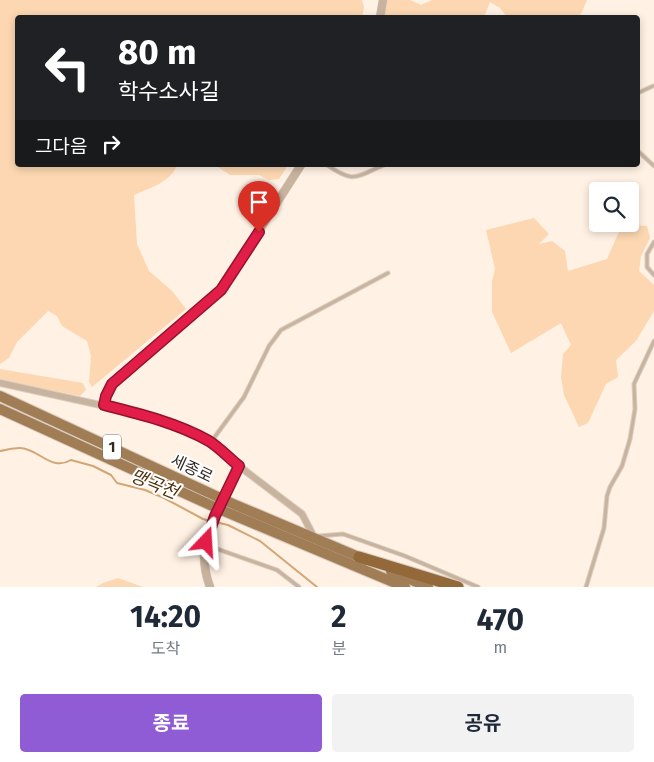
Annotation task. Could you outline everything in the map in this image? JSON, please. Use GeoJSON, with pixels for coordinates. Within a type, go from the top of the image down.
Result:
{"type":"FeatureCollection","features":[{"type":"Feature","properties":{"kind":"highway"},"geometry":{"type":"LineString","coordinates":[[359,557],[458,587]]}},
{"type":"Feature","properties":{"kind":"main road","name":"세종로"},"geometry":{"type":"LineString","coordinates":[[0,396],[224,499],[428,587]]}},
{"type":"Feature","properties":{"kind":"main road","name":"세종로"},"geometry":{"type":"LineString","coordinates":[[0,409],[217,513],[405,587]]}},
{"type":"Feature","properties":{"kind":"street"},"geometry":{"type":"LineString","coordinates":[[380,15],[383,0]]}},
{"type":"Feature","properties":{"kind":"street"},"geometry":{"type":"LineString","coordinates":[[104,405],[112,384],[221,290],[300,167]]}},
{"type":"Feature","properties":{"kind":"street"},"geometry":{"type":"LineString","coordinates":[[0,384],[104,405],[172,424],[211,442],[302,514],[314,537]]}},
{"type":"Feature","properties":{"kind":"street"},"geometry":{"type":"LineString","coordinates":[[210,587],[203,558],[205,545],[208,533],[239,466]]}},
{"type":"Feature","properties":{"kind":"lane"},"geometry":{"type":"LineString","coordinates":[[640,93],[653,86]]}},
{"type":"Feature","properties":{"kind":"lane"},"geometry":{"type":"LineString","coordinates":[[640,153],[654,166]]}},
{"type":"Feature","properties":{"kind":"lane"},"geometry":{"type":"LineString","coordinates":[[329,167],[346,177],[353,178],[379,167]]}},
{"type":"Feature","properties":{"kind":"lane"},"geometry":{"type":"LineString","coordinates":[[654,242],[647,254],[647,267],[654,275]]}},
{"type":"Feature","properties":{"kind":"lane"},"geometry":{"type":"LineString","coordinates":[[211,442],[244,396],[269,346],[281,330],[388,273]]}},
{"type":"Feature","properties":{"kind":"lane"},"geometry":{"type":"LineString","coordinates":[[586,587],[604,528],[606,496],[622,466],[630,439],[635,409],[634,384],[654,341]]}},
{"type":"Feature","properties":{"kind":"lane"},"geometry":{"type":"LineString","coordinates":[[314,537],[344,534],[405,556],[478,587]]}},
{"type":"Feature","properties":{"kind":"lane"},"geometry":{"type":"LineString","coordinates":[[205,545],[277,570],[299,587]]}},
{"type":"Feature","properties":{"kind":"shaded area"},"geometry":{"type":"Polygon","coordinates":[[[0,0],[362,0],[364,7],[363,15],[15,15],[15,167],[176,167],[165,180],[134,195],[137,244],[149,271],[172,291],[186,309],[92,387],[89,382],[91,356],[87,341],[62,326],[57,316],[48,311],[17,342],[9,358],[0,364],[0,0]]]}},
{"type":"Feature","properties":{"kind":"shaded area"},"geometry":{"type":"Polygon","coordinates":[[[384,0],[410,0],[421,5],[432,0],[587,0],[580,15],[505,15],[500,8],[490,2],[485,15],[385,15],[384,0]]]}},
{"type":"Feature","properties":{"kind":"shaded area"},"geometry":{"type":"Polygon","coordinates":[[[218,167],[287,167],[279,179],[269,180],[259,175],[230,175],[218,167]]]}},
{"type":"Feature","properties":{"kind":"shaded area"},"geometry":{"type":"Polygon","coordinates":[[[534,218],[549,234],[539,244],[552,241],[565,251],[568,271],[607,259],[619,232],[639,232],[639,226],[647,226],[650,238],[641,256],[639,271],[654,285],[654,311],[636,341],[616,360],[618,377],[606,384],[588,423],[579,427],[564,395],[561,377],[563,354],[571,345],[561,323],[511,353],[492,312],[492,281],[495,269],[486,230],[534,218]]]}},
{"type":"Feature","properties":{"kind":"shaded area"},"geometry":{"type":"Polygon","coordinates":[[[0,369],[83,383],[86,390],[80,396],[0,380],[0,369]]]}},
{"type":"Feature","properties":{"kind":"shaded area"},"geometry":{"type":"Polygon","coordinates":[[[118,578],[143,587],[96,587],[118,578]]]}},
{"type":"Feature","properties":{"kind":"waterway","name":"맹곡천"},"geometry":{"type":"LineString","coordinates":[[0,451],[17,448],[27,449],[57,463],[71,460],[93,466],[111,475],[117,483],[145,490],[210,521]]}},
{"type":"Feature","properties":{"kind":"waterway","name":"맹곡천"},"geometry":{"type":"LineString","coordinates":[[215,522],[228,525],[260,541],[317,587]]}},
{"type":"Feature","properties":{"kind":"route"},"geometry":{"type":"LineString","coordinates":[[206,542],[215,516],[239,466],[211,442],[192,432],[159,420],[104,405],[108,389],[112,384],[221,290],[259,232]]}}]}
